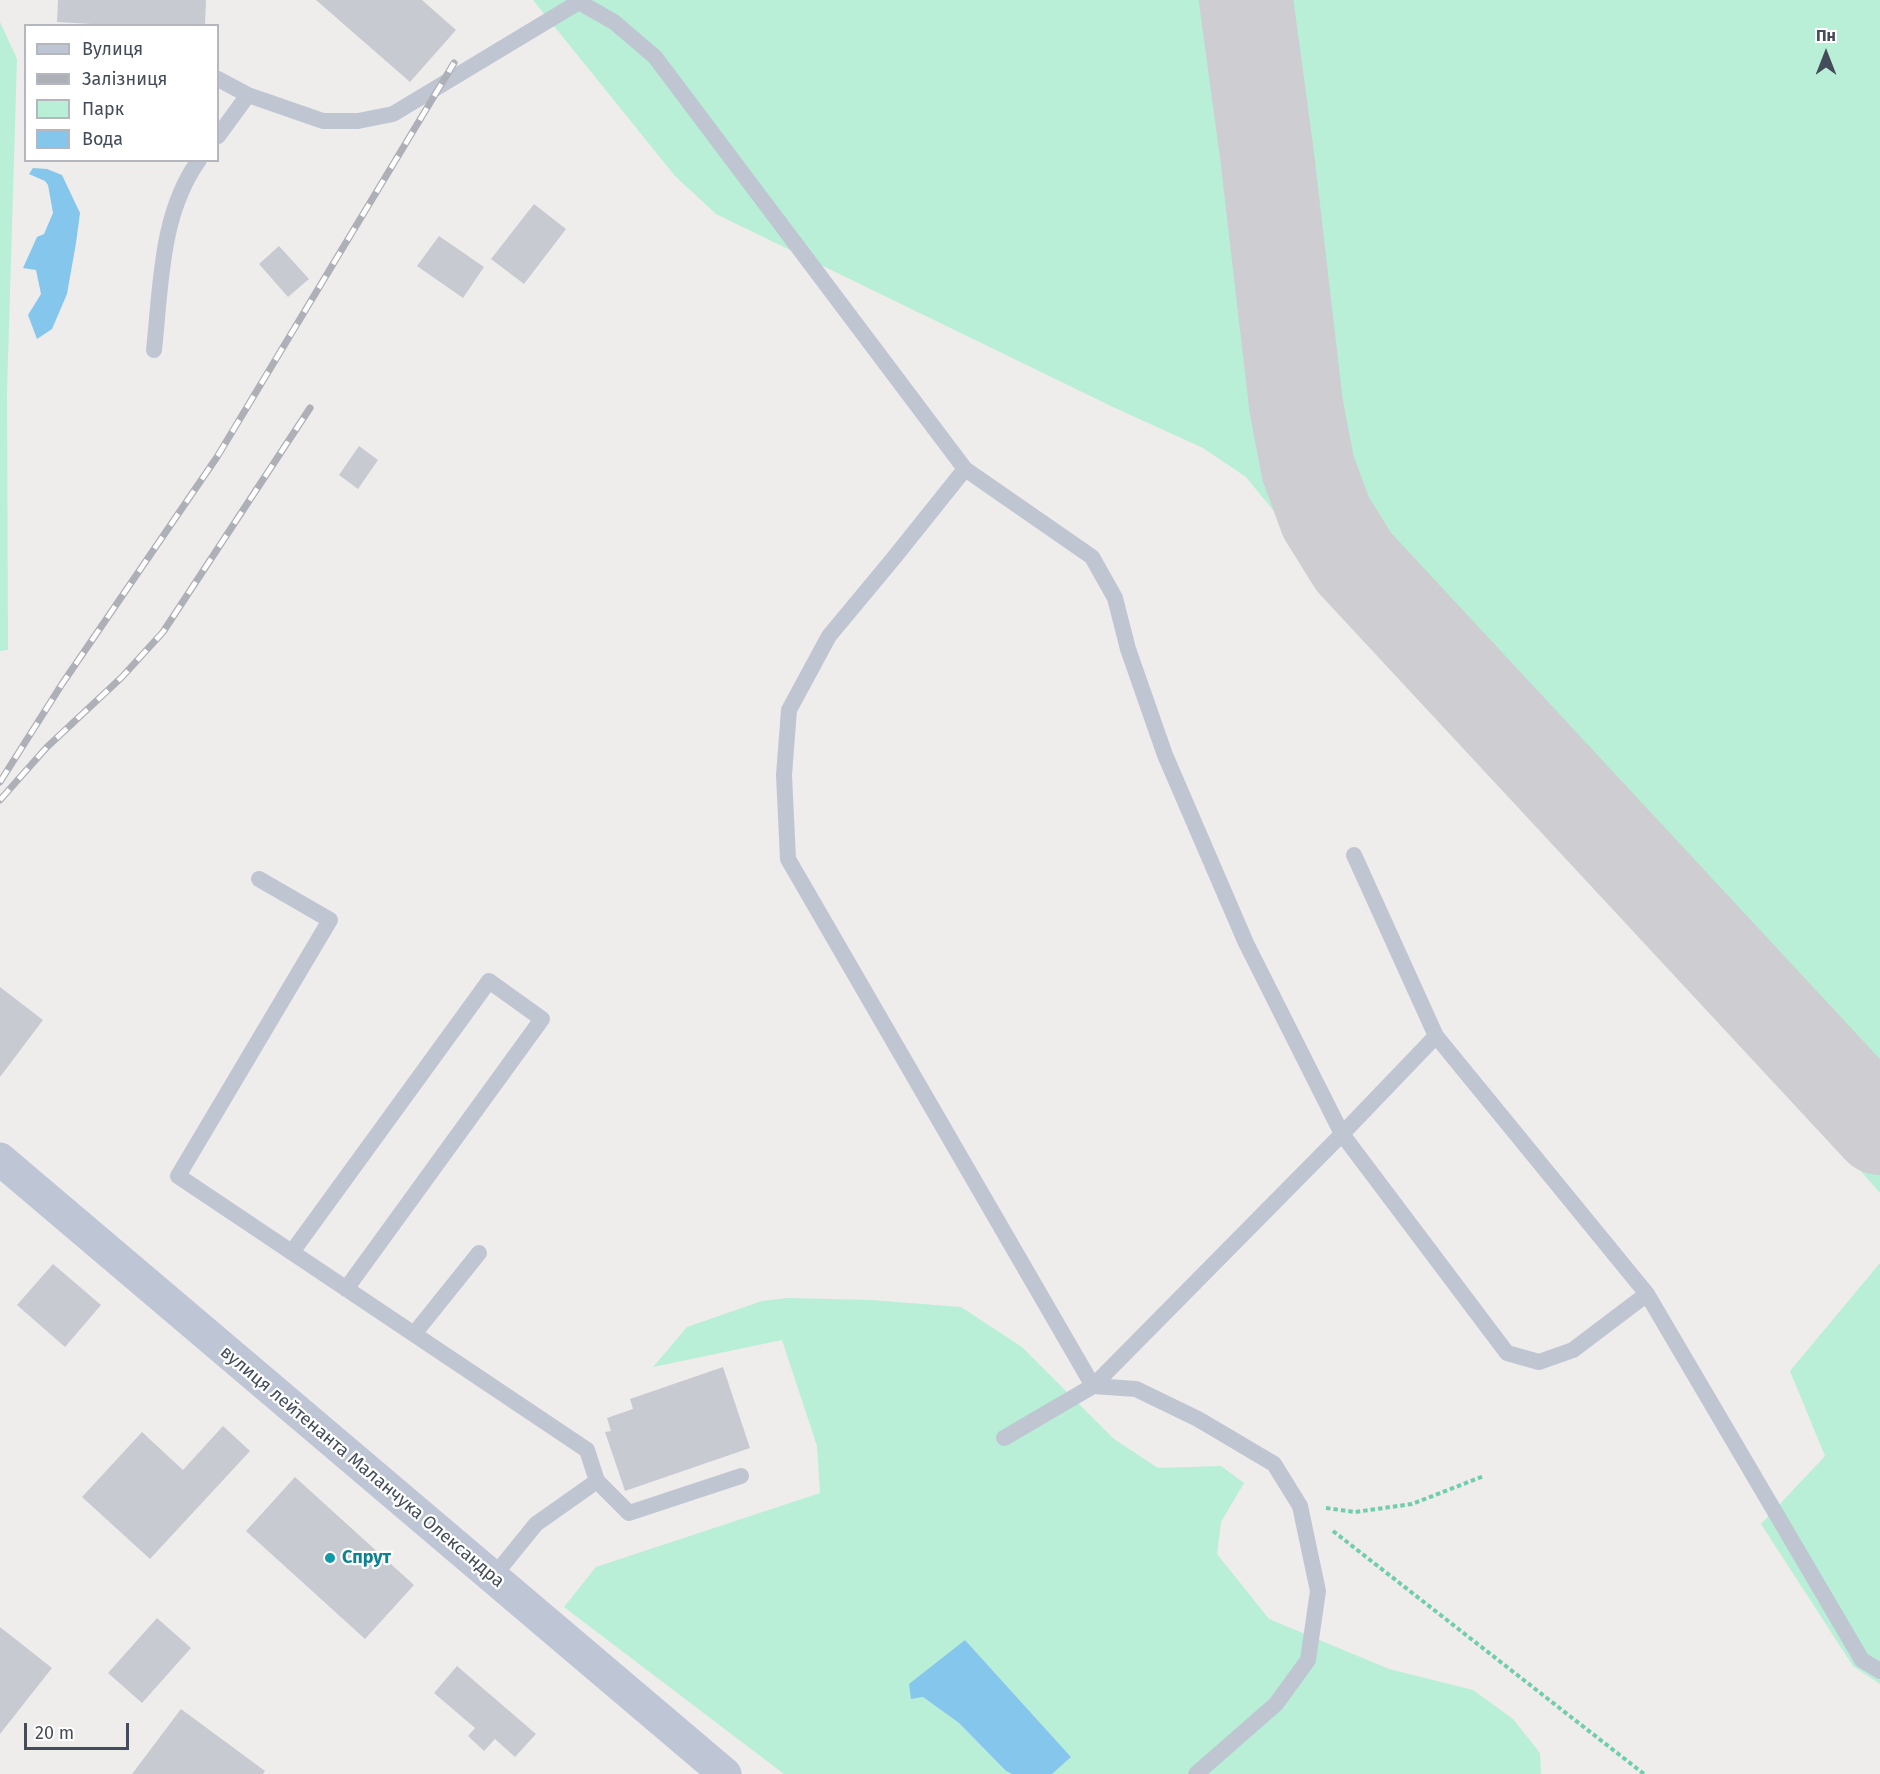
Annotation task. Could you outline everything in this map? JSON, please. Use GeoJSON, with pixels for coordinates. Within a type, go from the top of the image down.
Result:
{"type":"FeatureCollection","features":[{"type":"Feature","properties":{"kind":"street","name":"вулиця лейтенанта Маланчука Олександра"},"geometry":{"type":"LineString","coordinates":[[0,1159],[724,1774]]}},
{"type":"Feature","properties":{"kind":"lane"},"geometry":{"type":"LineString","coordinates":[[219,80],[248,95],[323,121],[358,121],[393,114],[579,2],[614,22],[655,57],[965,469],[1092,556],[1115,598],[1128,649],[1164,755],[1246,943],[1342,1134],[1507,1353],[1539,1362],[1573,1350],[1647,1294]]}},
{"type":"Feature","properties":{"kind":"lane"},"geometry":{"type":"LineString","coordinates":[[219,135],[248,95]]}},
{"type":"Feature","properties":{"kind":"lane"},"geometry":{"type":"LineString","coordinates":[[154,350],[167,236],[176,203],[198,162]]}},
{"type":"Feature","properties":{"kind":"lane"},"geometry":{"type":"LineString","coordinates":[[965,469],[894,560],[829,636],[789,710],[784,775],[788,859],[1093,1386]]}},
{"type":"Feature","properties":{"kind":"lane"},"geometry":{"type":"LineString","coordinates":[[1354,855],[1436,1036],[1647,1294],[1862,1660],[1880,1671]]}},
{"type":"Feature","properties":{"kind":"lane"},"geometry":{"type":"LineString","coordinates":[[259,879],[330,920],[178,1176],[587,1450],[597,1481],[629,1513],[741,1476]]}},
{"type":"Feature","properties":{"kind":"lane"},"geometry":{"type":"LineString","coordinates":[[292,1252],[489,981],[542,1019],[346,1289]]}},
{"type":"Feature","properties":{"kind":"lane"},"geometry":{"type":"LineString","coordinates":[[1004,1438],[1093,1386],[1436,1036]]}},
{"type":"Feature","properties":{"kind":"lane"},"geometry":{"type":"LineString","coordinates":[[414,1334],[479,1253]]}},
{"type":"Feature","properties":{"kind":"lane"},"geometry":{"type":"LineString","coordinates":[[1093,1386],[1136,1389],[1198,1419],[1274,1464],[1300,1506],[1318,1591],[1308,1660],[1276,1704],[1197,1774]]}},
{"type":"Feature","properties":{"kind":"lane"},"geometry":{"type":"LineString","coordinates":[[493,1577],[536,1524],[597,1481]]}},
{"type":"Feature","properties":{"kind":"path"},"geometry":{"type":"LineString","coordinates":[[1300,1506],[1355,1512],[1412,1504],[1484,1476]]}},
{"type":"Feature","properties":{"kind":"path"},"geometry":{"type":"LineString","coordinates":[[1300,1506],[1644,1774]]}},
{"type":"Feature","properties":{"kind":"green space"},"geometry":{"type":"Polygon","coordinates":[[[533,0],[1880,0],[1880,1193],[1602,875],[1299,542],[1246,477],[1203,448],[1113,407],[716,214],[675,176],[533,0]]]}},
{"type":"Feature","properties":{"kind":"green space"},"geometry":{"type":"Polygon","coordinates":[[[0,22],[17,59],[7,392],[8,650],[0,651],[0,22]]]}},
{"type":"Feature","properties":{"kind":"green space"},"geometry":{"type":"Polygon","coordinates":[[[1880,1263],[1880,1684],[1853,1666],[1761,1524],[1825,1456],[1790,1371],[1880,1263]]]}},
{"type":"Feature","properties":{"kind":"green space"},"geometry":{"type":"Polygon","coordinates":[[[788,1298],[871,1300],[961,1307],[1022,1347],[1114,1439],[1158,1468],[1221,1466],[1244,1483],[1221,1522],[1217,1554],[1269,1619],[1389,1669],[1473,1690],[1513,1719],[1540,1753],[1541,1774],[1052,1774],[1071,1757],[965,1640],[911,1698],[923,1697],[959,1723],[1006,1771],[1012,1774],[784,1774],[564,1607],[596,1567],[820,1493],[817,1446],[782,1340],[653,1367],[687,1327],[762,1301],[788,1298]]]}},
{"type":"Feature","properties":{"kind":"water"},"geometry":{"type":"Polygon","coordinates":[[[33,168],[47,169],[62,175],[80,213],[67,294],[52,329],[37,339],[28,315],[41,294],[36,270],[23,268],[37,237],[44,234],[53,213],[48,185],[45,181],[29,174],[33,168]]]}},
{"type":"Feature","properties":{"kind":"water"},"geometry":{"type":"Polygon","coordinates":[[[965,1640],[1071,1757],[1052,1774],[1012,1774],[1006,1771],[959,1723],[923,1697],[911,1699],[909,1684],[965,1640]]]}},
{"type":"Feature","properties":{"kind":"building"},"geometry":{"type":"Polygon","coordinates":[[[58,0],[206,0],[205,24],[57,22],[58,0]]]}},
{"type":"Feature","properties":{"kind":"building"},"geometry":{"type":"Polygon","coordinates":[[[316,0],[422,0],[456,30],[410,82],[316,0]]]}},
{"type":"Feature","properties":{"kind":"building"},"geometry":{"type":"Polygon","coordinates":[[[534,204],[566,229],[524,284],[491,259],[534,204]]]}},
{"type":"Feature","properties":{"kind":"building"},"geometry":{"type":"Polygon","coordinates":[[[439,236],[484,267],[463,298],[417,266],[439,236]]]}},
{"type":"Feature","properties":{"kind":"building"},"geometry":{"type":"Polygon","coordinates":[[[279,246],[309,279],[288,297],[259,264],[279,246]]]}},
{"type":"Feature","properties":{"kind":"building"},"geometry":{"type":"Polygon","coordinates":[[[359,446],[378,460],[358,489],[339,475],[359,446]]]}},
{"type":"Feature","properties":{"kind":"building"},"geometry":{"type":"Polygon","coordinates":[[[0,987],[43,1020],[0,1077],[0,987]]]}},
{"type":"Feature","properties":{"kind":"building"},"geometry":{"type":"Polygon","coordinates":[[[53,1264],[101,1305],[65,1347],[17,1305],[53,1264]]]}},
{"type":"Feature","properties":{"kind":"building"},"geometry":{"type":"Polygon","coordinates":[[[723,1367],[750,1448],[625,1491],[605,1432],[611,1431],[607,1418],[633,1409],[630,1399],[723,1367]]]}},
{"type":"Feature","properties":{"kind":"building"},"geometry":{"type":"Polygon","coordinates":[[[223,1426],[250,1451],[150,1559],[82,1497],[142,1432],[183,1470],[223,1426]]]}},
{"type":"Feature","properties":{"kind":"building","name":"Спрут"},"geometry":{"type":"Polygon","coordinates":[[[295,1477],[414,1585],[365,1639],[246,1531],[295,1477]]]}},
{"type":"Feature","properties":{"kind":"building"},"geometry":{"type":"Polygon","coordinates":[[[157,1618],[191,1648],[142,1703],[108,1673],[157,1618]]]}},
{"type":"Feature","properties":{"kind":"building"},"geometry":{"type":"Polygon","coordinates":[[[0,1627],[52,1668],[0,1734],[0,1627]]]}},
{"type":"Feature","properties":{"kind":"building"},"geometry":{"type":"Polygon","coordinates":[[[457,1666],[536,1734],[515,1757],[495,1739],[484,1751],[468,1736],[475,1728],[434,1693],[457,1666]]]}},
{"type":"Feature","properties":{"kind":"building"},"geometry":{"type":"Polygon","coordinates":[[[181,1709],[265,1771],[263,1774],[132,1774],[181,1709]]]}},
{"type":"Feature","properties":{"kind":"taxiway"},"geometry":{"type":"LineString","coordinates":[[1246,0],[1267,155],[1296,405],[1308,468],[1326,517],[1354,562],[1880,1128]]}},
{"type":"Feature","properties":{"kind":"railway"},"geometry":{"type":"LineString","coordinates":[[0,782],[62,684],[217,457],[454,63]]}},
{"type":"Feature","properties":{"kind":"railway"},"geometry":{"type":"LineString","coordinates":[[0,800],[47,747],[122,677],[163,632],[310,408]]}},
{"type":"Feature","properties":{"kind":"place","name":"Спрут"},"geometry":{"type":"Point","coordinates":[330,1558]}}]}
